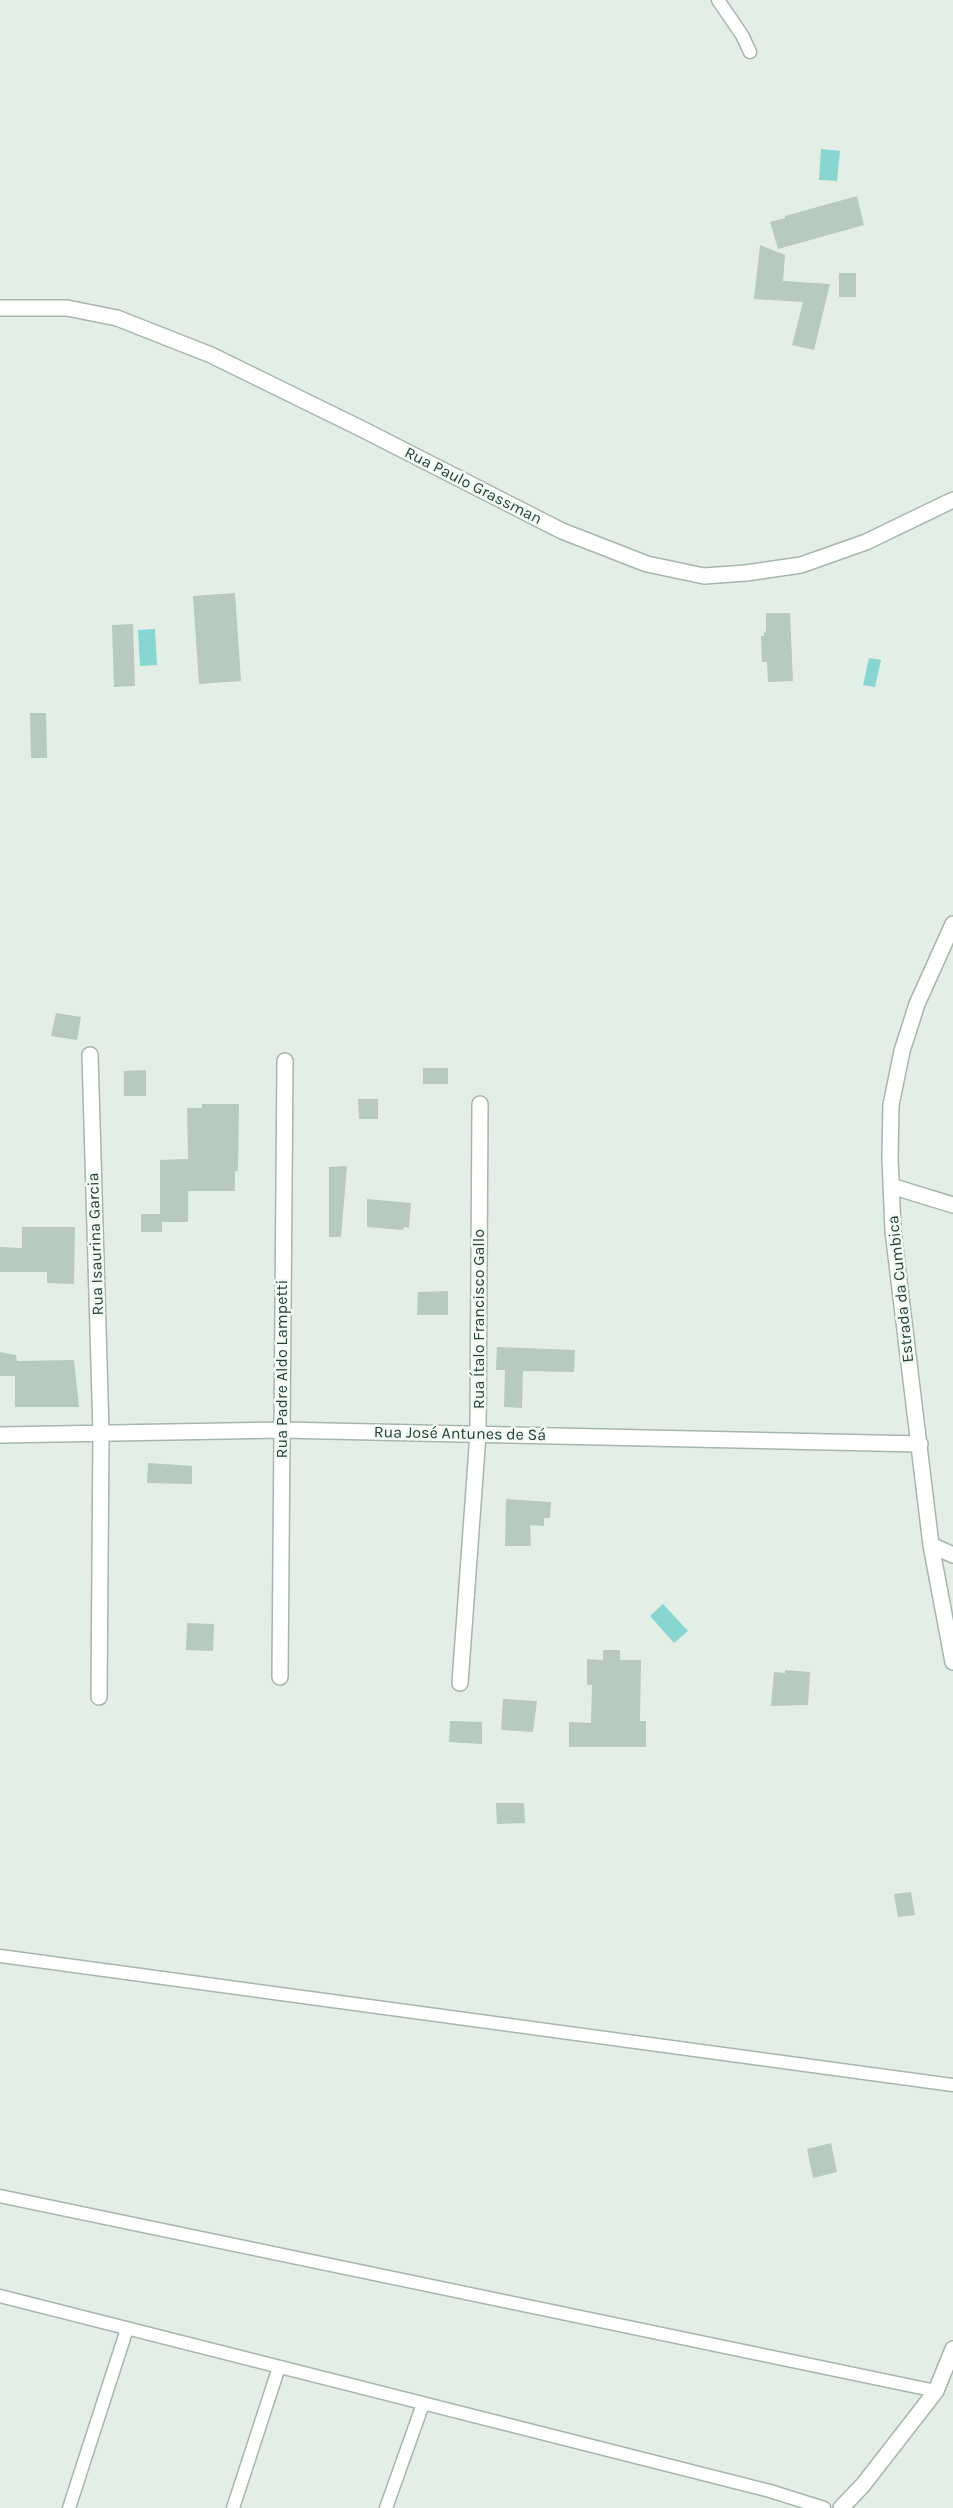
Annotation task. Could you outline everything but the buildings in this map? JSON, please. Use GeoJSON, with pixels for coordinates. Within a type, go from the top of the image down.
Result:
{"type":"FeatureCollection","features":[{"type":"Feature","properties":{"kind":"street","name":"Rua Paulo Grassman"},"geometry":{"type":"LineString","coordinates":[[0,308],[66,308],[117,318],[211,355],[362,429],[562,531],[647,564],[704,576],[746,573],[802,565],[866,542],[953,500]]}},
{"type":"Feature","properties":{"kind":"street","name":"Estrada da Cumbica"},"geometry":{"type":"LineString","coordinates":[[953,924],[917,1004],[902,1051],[891,1105],[893,1231],[931,1545],[953,1662]]}},
{"type":"Feature","properties":{"kind":"street","name":"Rua Isaurina Garcia"},"geometry":{"type":"LineString","coordinates":[[90,1055],[101,1432],[100,1696]]}},
{"type":"Feature","properties":{"kind":"street","name":"Rua Padre Aldo Lampetti"},"geometry":{"type":"LineString","coordinates":[[280,1677],[284,1061]]}},
{"type":"Feature","properties":{"kind":"street","name":"Rua Ítalo Francisco Gallo"},"geometry":{"type":"LineString","coordinates":[[460,1683],[478,1434],[480,1104]]}},
{"type":"Feature","properties":{"kind":"street"},"geometry":{"type":"LineString","coordinates":[[891,1186],[953,1205]]}},
{"type":"Feature","properties":{"kind":"street","name":"Rua José Antunes de Sá"},"geometry":{"type":"LineString","coordinates":[[0,1435],[282,1430],[920,1444]]}},
{"type":"Feature","properties":{"kind":"street"},"geometry":{"type":"LineString","coordinates":[[931,1545],[953,1555]]}},
{"type":"Feature","properties":{"kind":"street"},"geometry":{"type":"LineString","coordinates":[[841,2508],[863,2485],[936,2392],[953,2349]]}},
{"type":"Feature","properties":{"kind":"lane"},"geometry":{"type":"LineString","coordinates":[[718,0],[742,35],[750,52]]}},
{"type":"Feature","properties":{"kind":"lane"},"geometry":{"type":"LineString","coordinates":[[0,1956],[953,2085]]}},
{"type":"Feature","properties":{"kind":"lane"},"geometry":{"type":"LineString","coordinates":[[0,2196],[936,2392]]}},
{"type":"Feature","properties":{"kind":"lane"},"geometry":{"type":"LineString","coordinates":[[0,2296],[770,2492],[824,2508]]}},
{"type":"Feature","properties":{"kind":"lane"},"geometry":{"type":"LineString","coordinates":[[68,2508],[127,2329]]}},
{"type":"Feature","properties":{"kind":"lane"},"geometry":{"type":"LineString","coordinates":[[233,2508],[279,2367]]}},
{"type":"Feature","properties":{"kind":"lane"},"geometry":{"type":"LineString","coordinates":[[386,2508],[423,2404]]}},
{"type":"Feature","properties":{"kind":"water"},"geometry":{"type":"Polygon","coordinates":[[[821,149],[840,151],[837,181],[819,180],[821,149]]]}},
{"type":"Feature","properties":{"kind":"water"},"geometry":{"type":"Polygon","coordinates":[[[155,629],[157,665],[140,666],[138,630],[155,629]]]}},
{"type":"Feature","properties":{"kind":"water"},"geometry":{"type":"Polygon","coordinates":[[[869,658],[881,660],[875,687],[863,685],[869,658]]]}},
{"type":"Feature","properties":{"kind":"water"},"geometry":{"type":"Polygon","coordinates":[[[663,1604],[688,1631],[674,1643],[650,1616],[663,1604]]]}}]}
